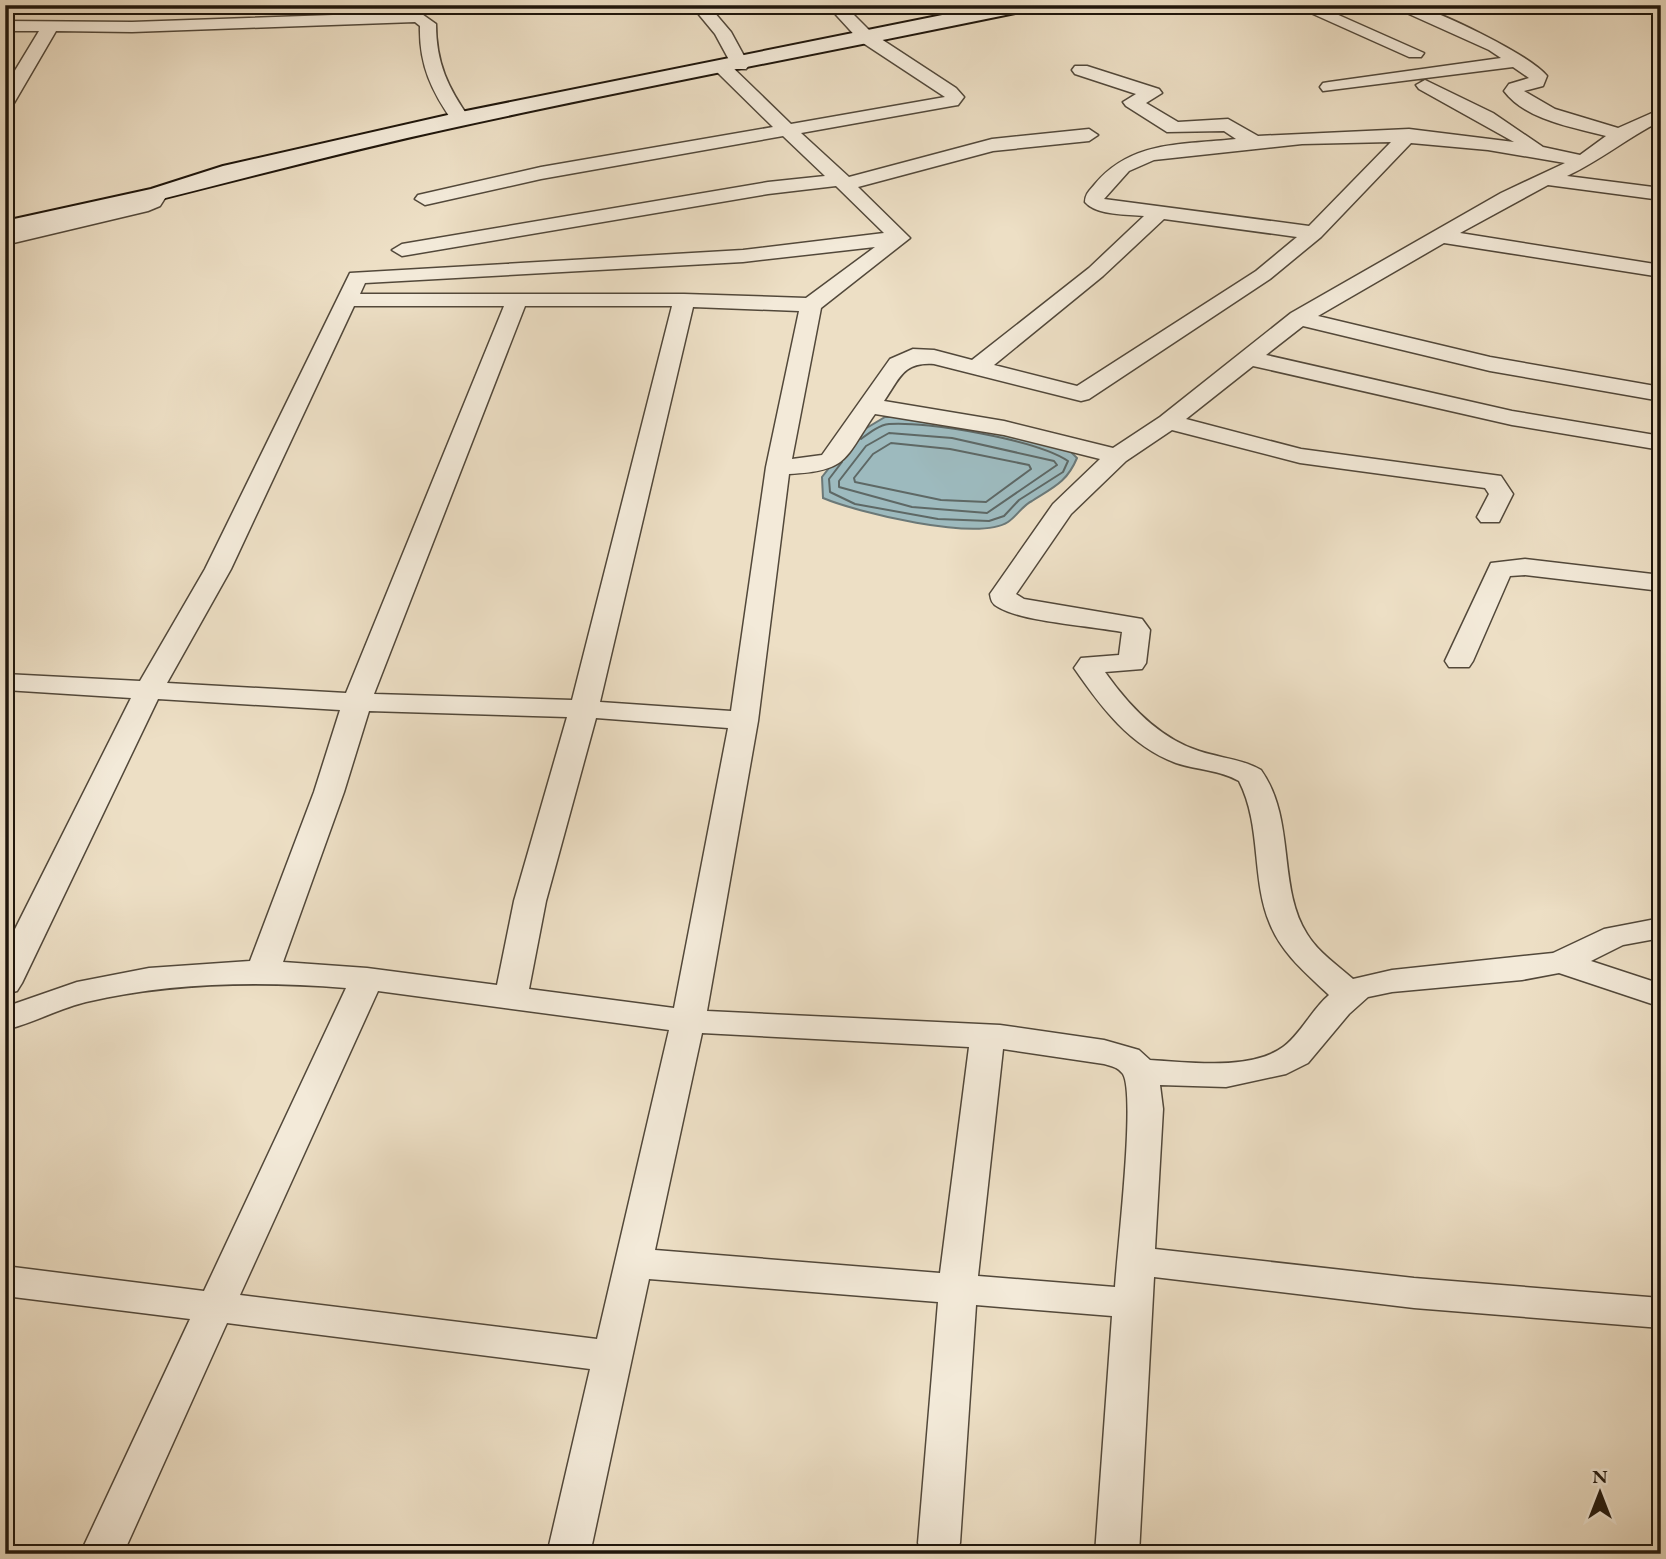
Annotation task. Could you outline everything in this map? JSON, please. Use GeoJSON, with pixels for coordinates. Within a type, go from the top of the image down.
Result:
{"type":"FeatureCollection","features":[{"type":"Feature","properties":{"kind":"main road"},"geometry":{"type":"LineString","coordinates":[[5,229],[157,195],[223,174],[461,119],[732,66],[983,9],[1025,5]]}},
{"type":"Feature","properties":{"kind":"street"},"geometry":{"type":"LineString","coordinates":[[71,27],[80,5]]}},
{"type":"Feature","properties":{"kind":"street"},"geometry":{"type":"LineString","coordinates":[[699,5],[723,32],[732,66],[783,129],[844,182],[900,238]]}},
{"type":"Feature","properties":{"kind":"street"},"geometry":{"type":"LineString","coordinates":[[425,200],[541,173],[783,129],[941,104],[955,97],[866,37],[835,5]]}},
{"type":"Feature","properties":{"kind":"street"},"geometry":{"type":"LineString","coordinates":[[1301,5],[1415,53]]}},
{"type":"Feature","properties":{"kind":"street"},"geometry":{"type":"LineString","coordinates":[[1397,5],[1483,40],[1518,61],[1540,79],[1514,88],[1513,91],[1520,98],[1549,113],[1620,134]]}},
{"type":"Feature","properties":{"kind":"street"},"geometry":{"type":"LineString","coordinates":[[5,26],[71,27],[424,18],[428,24],[427,48],[439,89],[461,119]]}},
{"type":"Feature","properties":{"kind":"street"},"geometry":{"type":"LineString","coordinates":[[5,103],[50,27]]}},
{"type":"Feature","properties":{"kind":"street"},"geometry":{"type":"LineString","coordinates":[[1329,87],[1518,61]]}},
{"type":"Feature","properties":{"kind":"street"},"geometry":{"type":"LineString","coordinates":[[1081,70],[1153,93],[1133,103],[1174,128],[1228,125],[1254,142]]}},
{"type":"Feature","properties":{"kind":"street"},"geometry":{"type":"LineString","coordinates":[[1425,85],[1487,117],[1543,152]]}},
{"type":"Feature","properties":{"kind":"street"},"geometry":{"type":"LineString","coordinates":[[1349,994],[1304,952],[1284,922],[1261,797],[1251,776],[1170,751],[1140,730],[1089,671],[1091,664],[1132,663],[1136,631],[1132,625],[1017,606],[1003,597],[1062,509],[1117,456],[1168,422],[1252,359],[1299,318],[1542,179],[1584,161],[1620,134],[1661,114]]}},
{"type":"Feature","properties":{"kind":"street"},"geometry":{"type":"LineString","coordinates":[[402,250],[768,188],[844,182],[992,145],[1089,135]]}},
{"type":"Feature","properties":{"kind":"street"},"geometry":{"type":"LineString","coordinates":[[1314,233],[1103,205],[1094,198],[1129,162],[1254,142],[1409,135],[1543,152],[1584,161]]}},
{"type":"Feature","properties":{"kind":"street"},"geometry":{"type":"LineString","coordinates":[[778,467],[818,465],[831,460],[904,359],[934,357],[1081,394],[1263,275],[1314,233],[1409,135]]}},
{"type":"Feature","properties":{"kind":"street"},"geometry":{"type":"LineString","coordinates":[[1542,179],[1661,194]]}},
{"type":"Feature","properties":{"kind":"street"},"geometry":{"type":"LineString","coordinates":[[5,223],[124,195],[157,195],[153,202],[141,207],[5,239]]}},
{"type":"Feature","properties":{"kind":"street"},"geometry":{"type":"LineString","coordinates":[[976,369],[1096,272],[1160,212]]}},
{"type":"Feature","properties":{"kind":"street"},"geometry":{"type":"LineString","coordinates":[[1440,236],[1661,271]]}},
{"type":"Feature","properties":{"kind":"street"},"geometry":{"type":"LineString","coordinates":[[9,1013],[148,691],[218,569],[357,277],[743,256],[900,238]]}},
{"type":"Feature","properties":{"kind":"street"},"geometry":{"type":"LineString","coordinates":[[346,300],[684,300],[811,305],[900,238]]}},
{"type":"Feature","properties":{"kind":"street"},"geometry":{"type":"LineString","coordinates":[[263,971],[329,792],[357,702],[517,300]]}},
{"type":"Feature","properties":{"kind":"street"},"geometry":{"type":"LineString","coordinates":[[510,997],[530,901],[584,709],[684,300]]}},
{"type":"Feature","properties":{"kind":"street"},"geometry":{"type":"LineString","coordinates":[[568,1554],[688,1021],[744,721],[778,467],[811,305]]}},
{"type":"Feature","properties":{"kind":"street"},"geometry":{"type":"LineString","coordinates":[[1299,318],[1490,364],[1661,394]]}},
{"type":"Feature","properties":{"kind":"street"},"geometry":{"type":"LineString","coordinates":[[1252,359],[1512,418],[1661,443]]}},
{"type":"Feature","properties":{"kind":"street"},"geometry":{"type":"LineString","coordinates":[[871,406],[1004,428],[1117,456]]}},
{"type":"Feature","properties":{"kind":"street"},"geometry":{"type":"LineString","coordinates":[[1168,422],[1300,456],[1492,481],[1497,484],[1501,494],[1490,517]]}},
{"type":"Feature","properties":{"kind":"street"},"geometry":{"type":"LineString","coordinates":[[1459,661],[1500,569],[1525,568],[1661,583]]}},
{"type":"Feature","properties":{"kind":"street"},"geometry":{"type":"LineString","coordinates":[[5,682],[357,702],[584,709],[744,721]]}},
{"type":"Feature","properties":{"kind":"street"},"geometry":{"type":"LineString","coordinates":[[1139,1072],[1226,1075],[1274,1066],[1296,1055],[1349,994],[1392,981],[1522,969],[1561,962],[1615,936],[1661,928]]}},
{"type":"Feature","properties":{"kind":"street"},"geometry":{"type":"LineString","coordinates":[[1561,962],[1661,996]]}},
{"type":"Feature","properties":{"kind":"street"},"geometry":{"type":"LineString","coordinates":[[9,1013],[77,993],[149,979],[263,971],[367,979],[688,1021],[988,1036],[1104,1052],[1127,1058],[1139,1072],[1145,1109],[1138,1261],[1116,1554]]}},
{"type":"Feature","properties":{"kind":"street"},"geometry":{"type":"LineString","coordinates":[[101,1554],[367,979]]}},
{"type":"Feature","properties":{"kind":"street"},"geometry":{"type":"LineString","coordinates":[[939,1543],[963,1222],[988,1036]]}},
{"type":"Feature","properties":{"kind":"street"},"geometry":{"type":"LineString","coordinates":[[1138,1261],[1414,1293],[1661,1313]]}},
{"type":"Feature","properties":{"kind":"street"},"geometry":{"type":"LineString","coordinates":[[634,1263],[1133,1303]]}},
{"type":"Feature","properties":{"kind":"street"},"geometry":{"type":"LineString","coordinates":[[5,1281],[612,1356]]}},
{"type":"Feature","properties":{"kind":"water"},"geometry":{"type":"Polygon","coordinates":[[[885,417],[916,417],[1066,447],[1077,458],[1069,473],[1059,483],[1028,503],[1008,522],[993,527],[971,529],[916,523],[823,498],[822,477],[855,435],[885,417]]]}}]}
